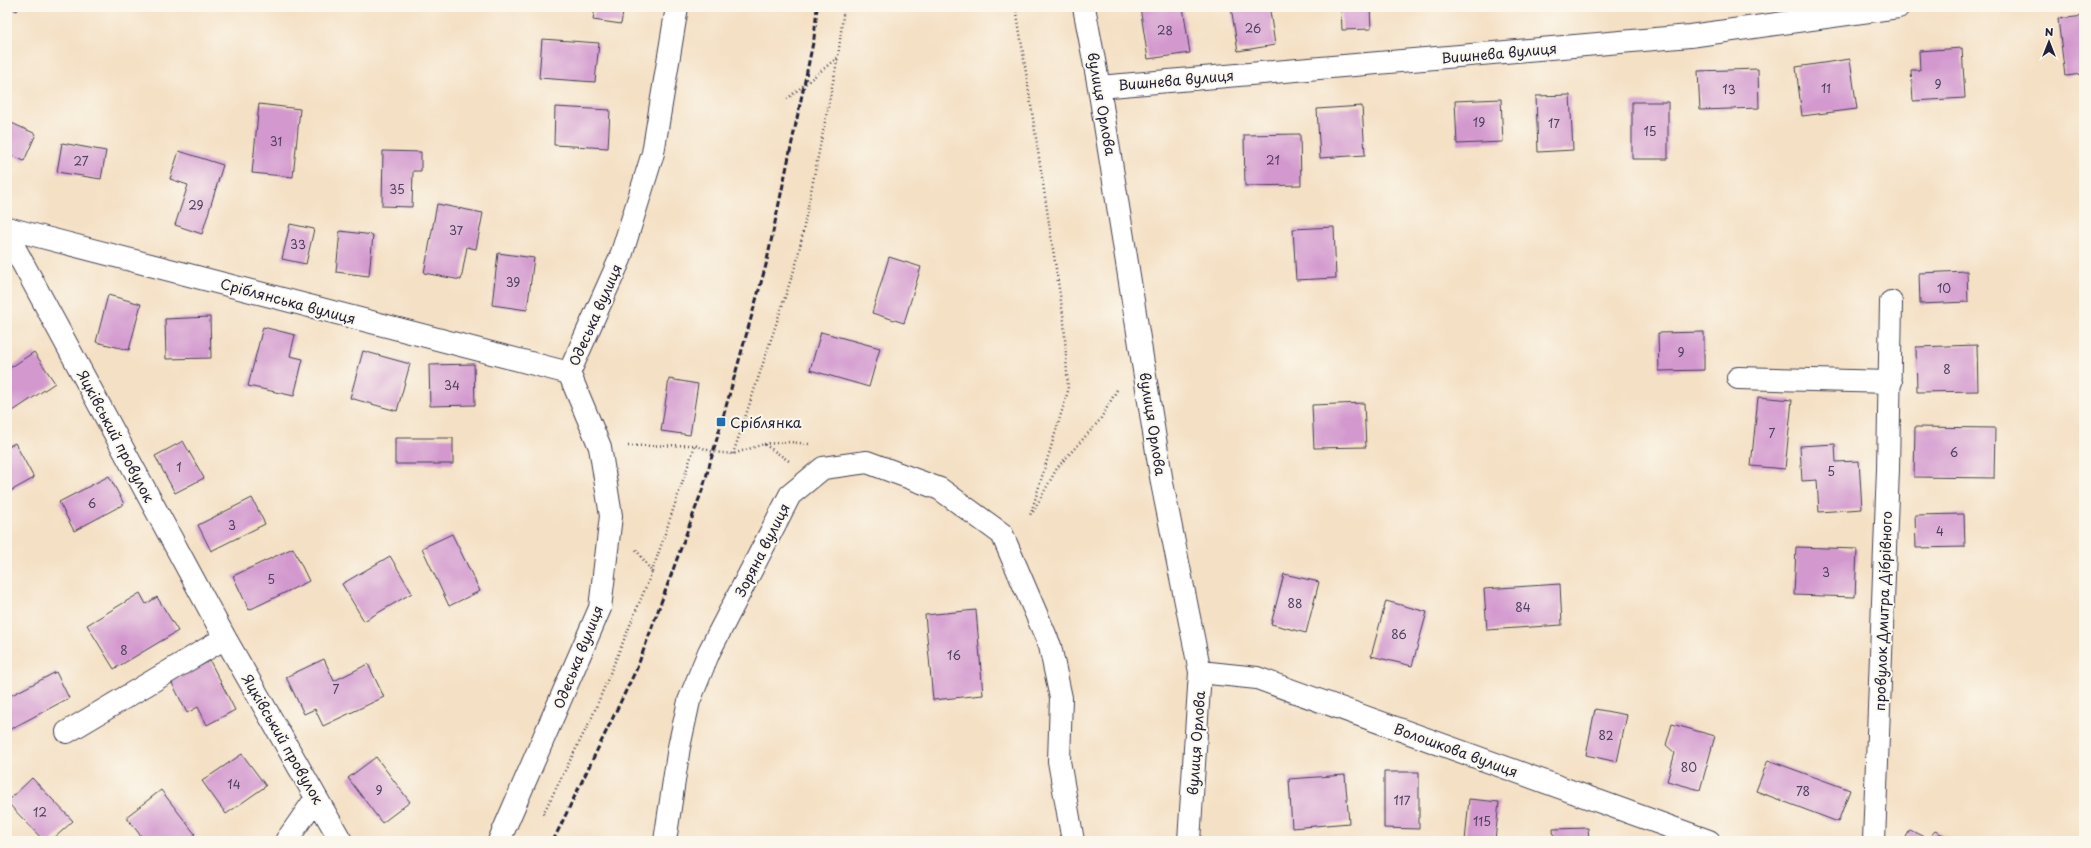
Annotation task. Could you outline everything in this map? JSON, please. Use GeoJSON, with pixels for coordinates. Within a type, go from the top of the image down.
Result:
{"type":"FeatureCollection","features":[{"type":"Feature","properties":{"kind":"street","name":"Одеська вулиця"},"geometry":{"type":"LineString","coordinates":[[499,841],[600,608],[611,516],[600,447],[569,373],[620,259],[653,153],[676,7]]}},
{"type":"Feature","properties":{"kind":"street","name":"вулиця Орлова"},"geometry":{"type":"LineString","coordinates":[[1084,7],[1099,86],[1162,483],[1200,672],[1189,841]]}},
{"type":"Feature","properties":{"kind":"street","name":"Вишнева вулиця"},"geometry":{"type":"LineString","coordinates":[[1099,86],[1690,36],[1898,7]]}},
{"type":"Feature","properties":{"kind":"street","name":"Сріблянська вулиця"},"geometry":{"type":"LineString","coordinates":[[7,228],[569,373]]}},
{"type":"Feature","properties":{"kind":"street","name":"Яцківський провулок"},"geometry":{"type":"LineString","coordinates":[[7,234],[225,638],[341,841]]}},
{"type":"Feature","properties":{"kind":"street","name":"провулок Дмитра Дібрівного"},"geometry":{"type":"LineString","coordinates":[[1874,841],[1890,382],[1890,302]]}},
{"type":"Feature","properties":{"kind":"street"},"geometry":{"type":"LineString","coordinates":[[1738,378],[1890,382]]}},
{"type":"Feature","properties":{"kind":"street","name":"Зоряна вулиця"},"geometry":{"type":"LineString","coordinates":[[664,841],[679,747],[689,701],[709,652],[790,495],[823,468],[867,462],[940,489],[1002,534]]}},
{"type":"Feature","properties":{"kind":"street"},"geometry":{"type":"LineString","coordinates":[[1002,534],[1050,646],[1061,698],[1059,761],[1073,841]]}},
{"type":"Feature","properties":{"kind":"street"},"geometry":{"type":"LineString","coordinates":[[67,732],[225,638]]}},
{"type":"Feature","properties":{"kind":"street","name":"Волошкова вулиця"},"geometry":{"type":"LineString","coordinates":[[1200,672],[1257,678],[1709,841]]}},
{"type":"Feature","properties":{"kind":"street"},"geometry":{"type":"LineString","coordinates":[[286,841],[316,798]]}},
{"type":"Feature","properties":{"kind":"path"},"geometry":{"type":"LineString","coordinates":[[732,454],[797,261],[838,57],[844,7]]}},
{"type":"Feature","properties":{"kind":"path"},"geometry":{"type":"LineString","coordinates":[[1016,7],[1064,321],[1068,391],[1030,516]]}},
{"type":"Feature","properties":{"kind":"path"},"geometry":{"type":"LineString","coordinates":[[786,99],[838,57]]}},
{"type":"Feature","properties":{"kind":"path"},"geometry":{"type":"LineString","coordinates":[[1002,534],[1030,516],[1057,468],[1100,420],[1119,387]]}},
{"type":"Feature","properties":{"kind":"path"},"geometry":{"type":"LineString","coordinates":[[652,572],[695,444]]}},
{"type":"Feature","properties":{"kind":"path"},"geometry":{"type":"LineString","coordinates":[[600,447],[695,444],[713,452],[732,454],[764,444],[788,460],[790,495]]}},
{"type":"Feature","properties":{"kind":"building"},"geometry":{"type":"Polygon","coordinates":[[[9,7],[19,7],[17,11],[9,7]]]}},
{"type":"Feature","properties":{"kind":"building"},"geometry":{"type":"Polygon","coordinates":[[[595,7],[624,7],[621,24],[593,20],[595,7]]]}},
{"type":"Feature","properties":{"kind":"building"},"geometry":{"type":"Polygon","coordinates":[[[1140,7],[1183,7],[1190,53],[1148,59],[1140,7]]]}},
{"type":"Feature","properties":{"kind":"building"},"geometry":{"type":"Polygon","coordinates":[[[1231,7],[1278,7],[1279,10],[1270,11],[1275,45],[1238,51],[1231,7]]]}},
{"type":"Feature","properties":{"kind":"building"},"geometry":{"type":"Polygon","coordinates":[[[1341,7],[1370,7],[1371,29],[1342,30],[1341,7]]]}},
{"type":"Feature","properties":{"kind":"building"},"geometry":{"type":"Polygon","coordinates":[[[2084,16],[2084,74],[2065,76],[2058,19],[2084,16]]]}},
{"type":"Feature","properties":{"kind":"building"},"geometry":{"type":"Polygon","coordinates":[[[542,39],[599,43],[595,82],[539,78],[542,39]]]}},
{"type":"Feature","properties":{"kind":"building"},"geometry":{"type":"Polygon","coordinates":[[[1962,48],[1965,98],[1913,101],[1911,70],[1920,70],[1919,51],[1962,48]]]}},
{"type":"Feature","properties":{"kind":"building"},"geometry":{"type":"Polygon","coordinates":[[[1850,59],[1857,109],[1802,116],[1796,67],[1850,59]]]}},
{"type":"Feature","properties":{"kind":"building"},"geometry":{"type":"Polygon","coordinates":[[[1758,69],[1759,108],[1700,110],[1698,71],[1758,69]]]}},
{"type":"Feature","properties":{"kind":"building"},"geometry":{"type":"Polygon","coordinates":[[[1570,95],[1573,150],[1538,152],[1536,96],[1570,95]]]}},
{"type":"Feature","properties":{"kind":"building"},"geometry":{"type":"Polygon","coordinates":[[[1501,99],[1503,142],[1457,144],[1455,101],[1501,99]]]}},
{"type":"Feature","properties":{"kind":"building"},"geometry":{"type":"Polygon","coordinates":[[[1632,102],[1668,102],[1668,159],[1632,159],[1632,102]]]}},
{"type":"Feature","properties":{"kind":"building"},"geometry":{"type":"Polygon","coordinates":[[[259,104],[300,109],[293,177],[252,173],[259,104]]]}},
{"type":"Feature","properties":{"kind":"building"},"geometry":{"type":"Polygon","coordinates":[[[1362,106],[1365,155],[1320,158],[1317,109],[1362,106]]]}},
{"type":"Feature","properties":{"kind":"building"},"geometry":{"type":"Polygon","coordinates":[[[555,107],[610,110],[608,148],[554,145],[555,107]]]}},
{"type":"Feature","properties":{"kind":"building"},"geometry":{"type":"Polygon","coordinates":[[[7,121],[36,134],[24,161],[7,153],[7,121]]]}},
{"type":"Feature","properties":{"kind":"building"},"geometry":{"type":"Polygon","coordinates":[[[1300,134],[1301,185],[1245,186],[1244,135],[1300,134]]]}},
{"type":"Feature","properties":{"kind":"building"},"geometry":{"type":"Polygon","coordinates":[[[62,143],[106,151],[101,179],[57,172],[62,143]]]}},
{"type":"Feature","properties":{"kind":"building"},"geometry":{"type":"Polygon","coordinates":[[[179,151],[223,165],[202,234],[175,225],[188,185],[170,179],[179,151]]]}},
{"type":"Feature","properties":{"kind":"building"},"geometry":{"type":"Polygon","coordinates":[[[383,151],[421,152],[421,171],[413,171],[412,207],[382,206],[383,151]]]}},
{"type":"Feature","properties":{"kind":"building"},"geometry":{"type":"Polygon","coordinates":[[[437,204],[483,213],[476,249],[467,247],[461,280],[424,273],[437,204]]]}},
{"type":"Feature","properties":{"kind":"building"},"geometry":{"type":"Polygon","coordinates":[[[290,224],[314,229],[306,264],[282,259],[290,224]]]}},
{"type":"Feature","properties":{"kind":"building"},"geometry":{"type":"Polygon","coordinates":[[[1334,227],[1336,278],[1296,280],[1293,229],[1334,227]]]}},
{"type":"Feature","properties":{"kind":"building"},"geometry":{"type":"Polygon","coordinates":[[[340,231],[373,235],[369,276],[336,272],[340,231]]]}},
{"type":"Feature","properties":{"kind":"building"},"geometry":{"type":"Polygon","coordinates":[[[498,253],[534,258],[527,310],[492,305],[498,253]]]}},
{"type":"Feature","properties":{"kind":"building"},"geometry":{"type":"Polygon","coordinates":[[[889,257],[921,267],[904,323],[872,313],[889,257]]]}},
{"type":"Feature","properties":{"kind":"building"},"geometry":{"type":"Polygon","coordinates":[[[1967,271],[1968,302],[1920,304],[1919,273],[1967,271]]]}},
{"type":"Feature","properties":{"kind":"building"},"geometry":{"type":"Polygon","coordinates":[[[108,295],[141,304],[129,350],[96,342],[108,295]]]}},
{"type":"Feature","properties":{"kind":"building"},"geometry":{"type":"Polygon","coordinates":[[[210,317],[211,358],[166,359],[165,319],[210,317]]]}},
{"type":"Feature","properties":{"kind":"building"},"geometry":{"type":"Polygon","coordinates":[[[263,327],[295,335],[290,356],[303,359],[294,396],[248,386],[263,327]]]}},
{"type":"Feature","properties":{"kind":"building"},"geometry":{"type":"Polygon","coordinates":[[[821,332],[880,348],[869,387],[810,370],[821,332]]]}},
{"type":"Feature","properties":{"kind":"building"},"geometry":{"type":"Polygon","coordinates":[[[1704,332],[1704,370],[1659,371],[1658,333],[1704,332]]]}},
{"type":"Feature","properties":{"kind":"building"},"geometry":{"type":"Polygon","coordinates":[[[1977,345],[1978,391],[1917,392],[1916,347],[1977,345]]]}},
{"type":"Feature","properties":{"kind":"building"},"geometry":{"type":"Polygon","coordinates":[[[363,351],[410,364],[397,411],[350,398],[363,351]]]}},
{"type":"Feature","properties":{"kind":"building"},"geometry":{"type":"Polygon","coordinates":[[[34,352],[55,383],[7,415],[7,370],[34,352]]]}},
{"type":"Feature","properties":{"kind":"building"},"geometry":{"type":"Polygon","coordinates":[[[2082,357],[2084,357],[2084,394],[2083,394],[2082,357]]]}},
{"type":"Feature","properties":{"kind":"building"},"geometry":{"type":"Polygon","coordinates":[[[474,364],[475,405],[430,406],[429,365],[474,364]]]}},
{"type":"Feature","properties":{"kind":"building"},"geometry":{"type":"Polygon","coordinates":[[[669,379],[698,384],[690,435],[661,431],[669,379]]]}},
{"type":"Feature","properties":{"kind":"building"},"geometry":{"type":"Polygon","coordinates":[[[1758,397],[1792,400],[1785,469],[1751,466],[1758,397]]]}},
{"type":"Feature","properties":{"kind":"building"},"geometry":{"type":"Polygon","coordinates":[[[1364,403],[1366,447],[1314,448],[1312,405],[1364,403]]]}},
{"type":"Feature","properties":{"kind":"building"},"geometry":{"type":"Polygon","coordinates":[[[1915,427],[1995,428],[1994,478],[1914,477],[1915,427]]]}},
{"type":"Feature","properties":{"kind":"building"},"geometry":{"type":"Polygon","coordinates":[[[395,438],[453,438],[453,464],[395,464],[395,438]]]}},
{"type":"Feature","properties":{"kind":"building"},"geometry":{"type":"Polygon","coordinates":[[[183,441],[204,478],[175,493],[155,456],[183,441]]]}},
{"type":"Feature","properties":{"kind":"building"},"geometry":{"type":"Polygon","coordinates":[[[15,443],[34,478],[7,493],[7,447],[15,443]]]}},
{"type":"Feature","properties":{"kind":"building"},"geometry":{"type":"Polygon","coordinates":[[[1835,444],[1836,462],[1859,461],[1862,509],[1819,512],[1817,480],[1802,481],[1800,446],[1835,444]]]}},
{"type":"Feature","properties":{"kind":"building"},"geometry":{"type":"Polygon","coordinates":[[[109,476],[124,504],[74,531],[59,502],[109,476]]]}},
{"type":"Feature","properties":{"kind":"building"},"geometry":{"type":"Polygon","coordinates":[[[252,498],[265,524],[211,551],[198,525],[252,498]]]}},
{"type":"Feature","properties":{"kind":"building"},"geometry":{"type":"Polygon","coordinates":[[[1964,514],[1965,547],[1916,548],[1915,515],[1964,514]]]}},
{"type":"Feature","properties":{"kind":"building"},"geometry":{"type":"Polygon","coordinates":[[[452,534],[480,591],[449,606],[422,548],[452,534]]]}},
{"type":"Feature","properties":{"kind":"building"},"geometry":{"type":"Polygon","coordinates":[[[1796,547],[1857,549],[1855,597],[1794,595],[1796,547]]]}},
{"type":"Feature","properties":{"kind":"building"},"geometry":{"type":"Polygon","coordinates":[[[293,548],[309,581],[249,610],[233,576],[293,548]]]}},
{"type":"Feature","properties":{"kind":"building"},"geometry":{"type":"Polygon","coordinates":[[[390,556],[412,593],[364,621],[342,584],[390,556]]]}},
{"type":"Feature","properties":{"kind":"building"},"geometry":{"type":"Polygon","coordinates":[[[1284,574],[1319,582],[1306,633],[1271,624],[1284,574]]]}},
{"type":"Feature","properties":{"kind":"building"},"geometry":{"type":"Polygon","coordinates":[[[1560,584],[1562,625],[1487,630],[1484,589],[1560,584]]]}},
{"type":"Feature","properties":{"kind":"building"},"geometry":{"type":"Polygon","coordinates":[[[140,593],[146,604],[157,597],[178,631],[114,669],[87,625],[140,593]]]}},
{"type":"Feature","properties":{"kind":"building"},"geometry":{"type":"Polygon","coordinates":[[[1386,601],[1427,612],[1412,666],[1371,656],[1386,601]]]}},
{"type":"Feature","properties":{"kind":"building"},"geometry":{"type":"Polygon","coordinates":[[[976,610],[983,695],[933,700],[925,615],[976,610]]]}},
{"type":"Feature","properties":{"kind":"building"},"geometry":{"type":"Polygon","coordinates":[[[324,659],[334,681],[368,664],[384,697],[323,726],[315,709],[304,714],[286,677],[324,659]]]}},
{"type":"Feature","properties":{"kind":"building"},"geometry":{"type":"Polygon","coordinates":[[[210,661],[235,710],[207,725],[198,707],[187,713],[171,681],[210,661]]]}},
{"type":"Feature","properties":{"kind":"building"},"geometry":{"type":"Polygon","coordinates":[[[56,672],[69,698],[7,731],[7,690],[10,696],[56,672]]]}},
{"type":"Feature","properties":{"kind":"building"},"geometry":{"type":"Polygon","coordinates":[[[1595,709],[1627,715],[1617,762],[1586,755],[1595,709]]]}},
{"type":"Feature","properties":{"kind":"building"},"geometry":{"type":"Polygon","coordinates":[[[1672,724],[1715,736],[1700,790],[1667,781],[1675,753],[1666,745],[1672,724]]]}},
{"type":"Feature","properties":{"kind":"building"},"geometry":{"type":"Polygon","coordinates":[[[242,754],[266,786],[226,814],[202,781],[242,754]]]}},
{"type":"Feature","properties":{"kind":"building"},"geometry":{"type":"Polygon","coordinates":[[[376,757],[410,802],[382,823],[348,778],[376,757]]]}},
{"type":"Feature","properties":{"kind":"building"},"geometry":{"type":"Polygon","coordinates":[[[1768,760],[1850,790],[1838,822],[1756,791],[1768,760]]]}},
{"type":"Feature","properties":{"kind":"building"},"geometry":{"type":"Polygon","coordinates":[[[1384,772],[1419,772],[1419,829],[1384,828],[1384,772]]]}},
{"type":"Feature","properties":{"kind":"building"},"geometry":{"type":"Polygon","coordinates":[[[1345,775],[1349,823],[1292,828],[1289,779],[1345,775]]]}},
{"type":"Feature","properties":{"kind":"building"},"geometry":{"type":"Polygon","coordinates":[[[32,778],[73,821],[51,841],[44,841],[7,802],[32,778]]]}},
{"type":"Feature","properties":{"kind":"building"},"geometry":{"type":"Polygon","coordinates":[[[161,790],[195,834],[187,841],[145,841],[126,817],[161,790]]]}},
{"type":"Feature","properties":{"kind":"building"},"geometry":{"type":"Polygon","coordinates":[[[1469,799],[1499,802],[1495,841],[1465,841],[1469,799]]]}},
{"type":"Feature","properties":{"kind":"building"},"geometry":{"type":"Polygon","coordinates":[[[1588,828],[1589,841],[1554,841],[1553,829],[1588,828]]]}},
{"type":"Feature","properties":{"kind":"building"},"geometry":{"type":"Polygon","coordinates":[[[1910,830],[1928,839],[1935,831],[1955,841],[1904,841],[1910,830]]]}},
{"type":"Feature","properties":{"kind":"railway"},"geometry":{"type":"LineString","coordinates":[[553,841],[637,668],[703,488],[766,265],[814,38],[817,7]]}},
{"type":"Feature","properties":{"kind":"place","name":"Сріблянка"},"geometry":{"type":"Point","coordinates":[721,422]}}]}
